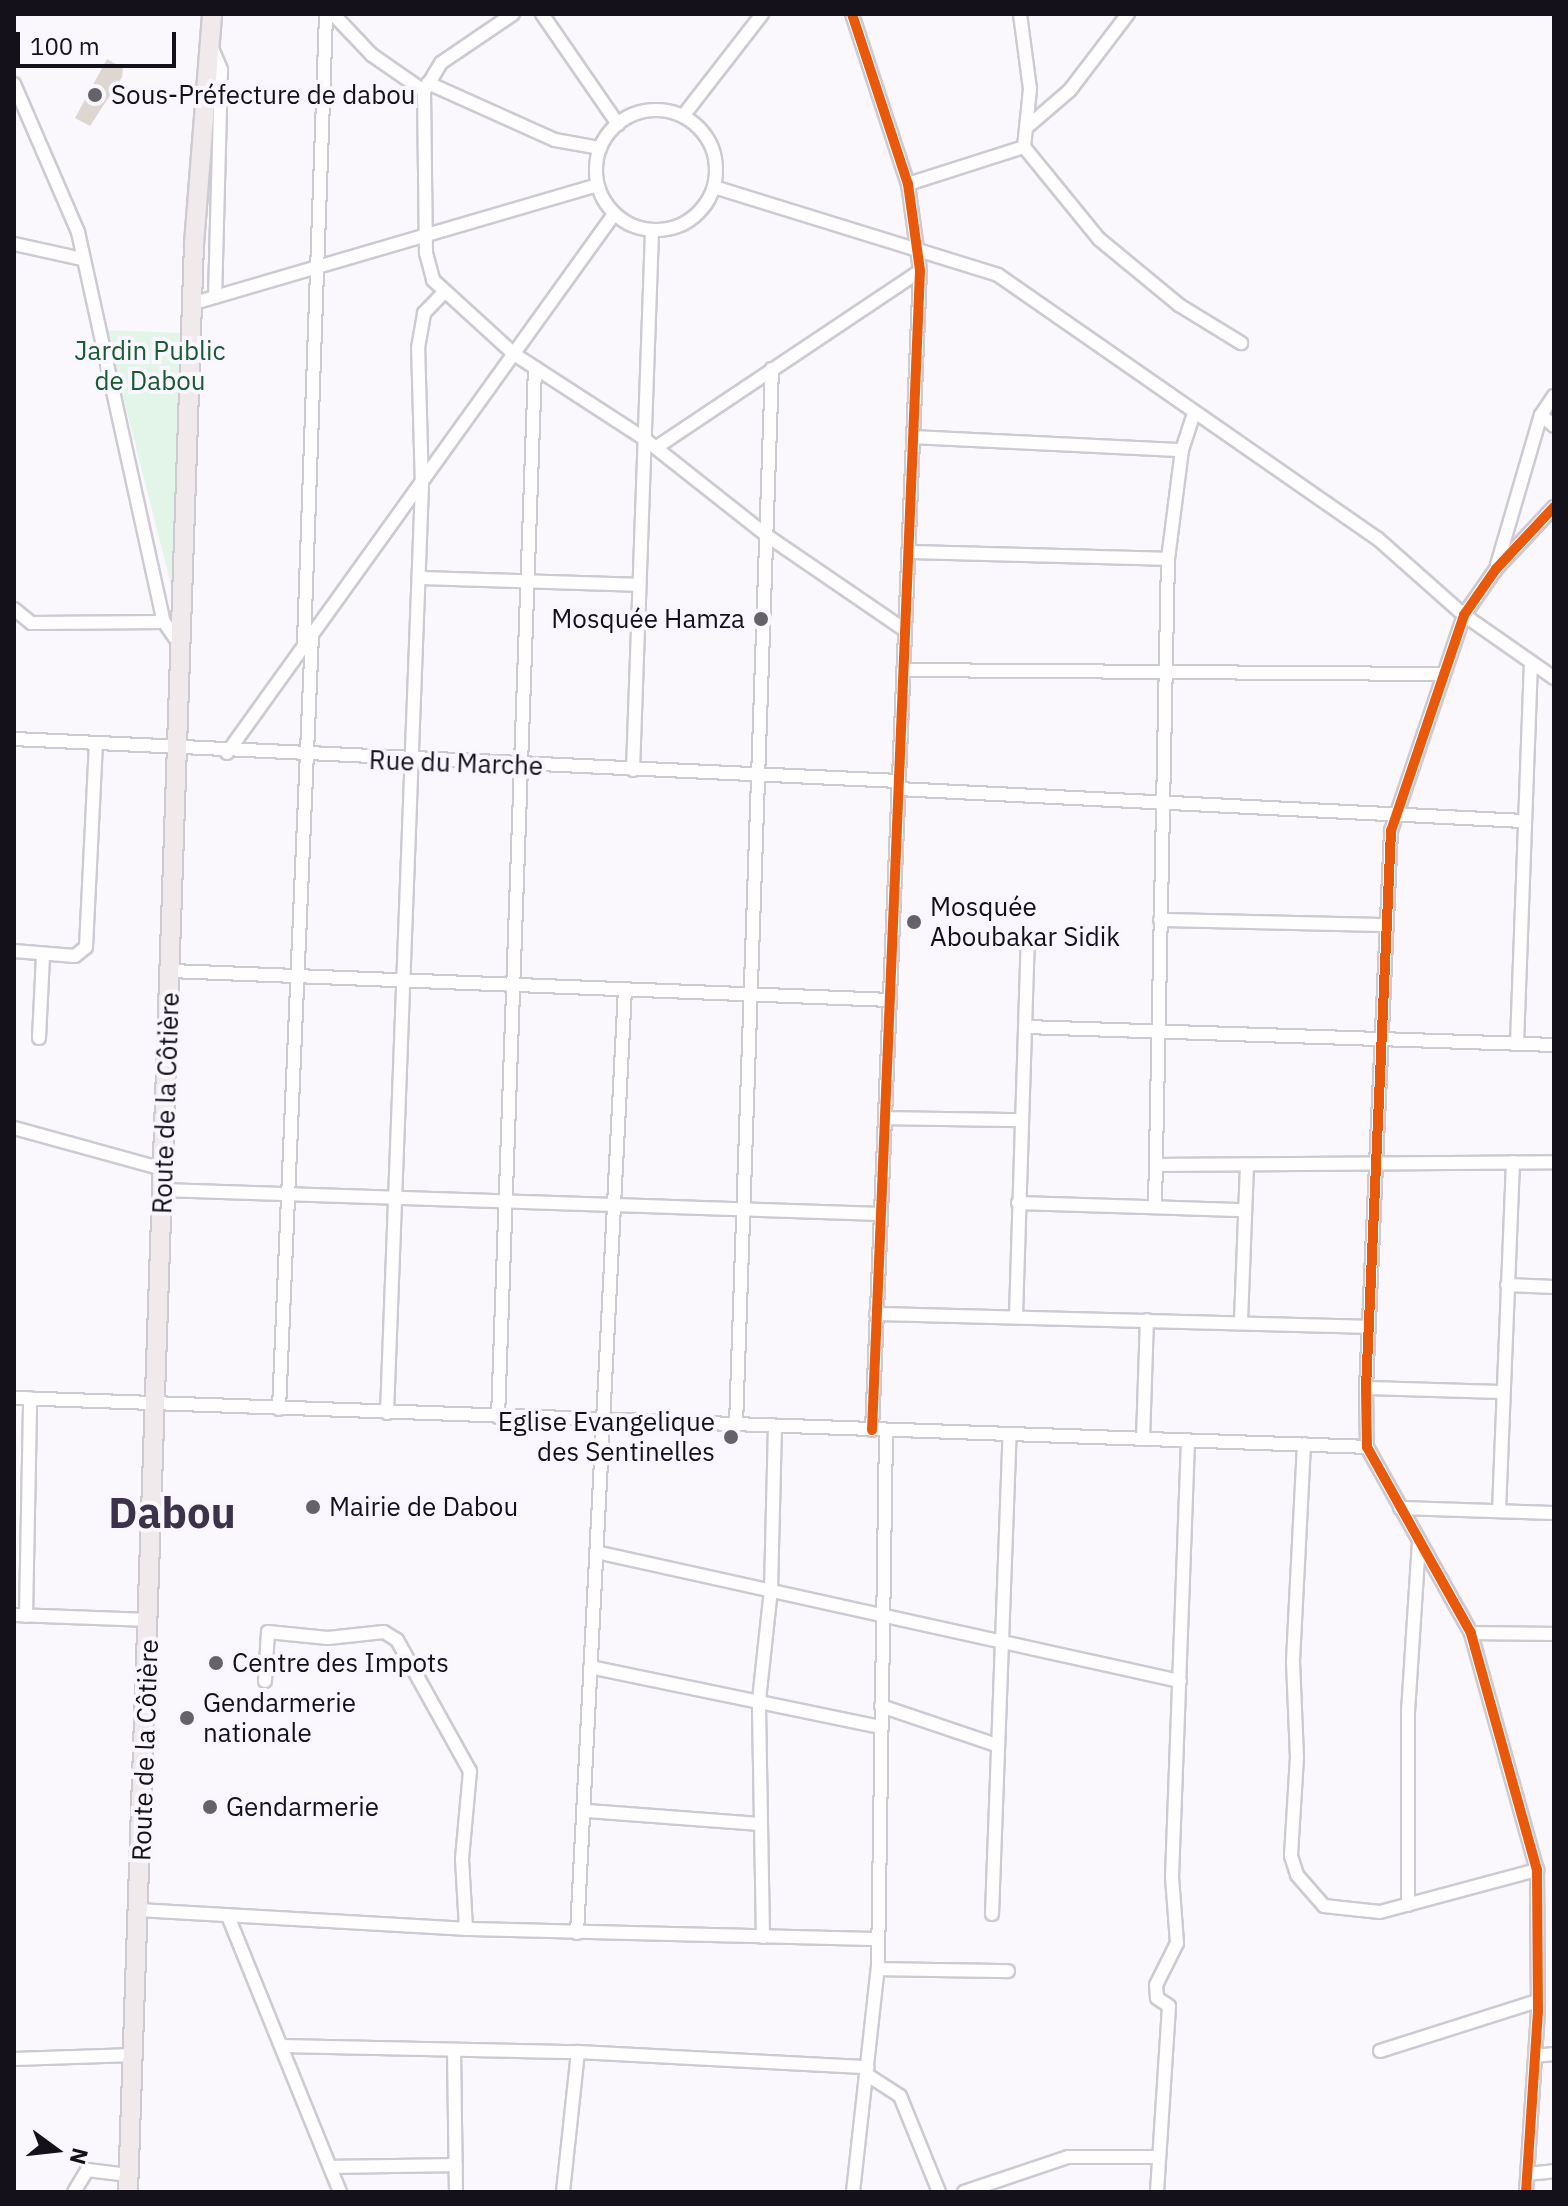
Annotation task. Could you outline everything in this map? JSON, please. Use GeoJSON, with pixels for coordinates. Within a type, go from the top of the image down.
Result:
{"type":"FeatureCollection","features":[{"type":"Feature","properties":{"kind":"main road","name":"Route de la Côtière"},"geometry":{"type":"LineString","coordinates":[[129,2183],[162,1190],[184,651],[194,244],[206,150],[210,95],[208,39],[212,14]]}},
{"type":"Feature","properties":{"kind":"street"},"geometry":{"type":"LineString","coordinates":[[303,645],[326,14]]}},
{"type":"Feature","properties":{"kind":"street"},"geometry":{"type":"LineString","coordinates":[[333,14],[372,55],[426,87],[555,140],[600,148]]}},
{"type":"Feature","properties":{"kind":"street"},"geometry":{"type":"LineString","coordinates":[[513,14],[441,63],[426,87],[428,267],[445,291],[514,354],[657,447],[766,535],[905,630]]}},
{"type":"Feature","properties":{"kind":"street"},"geometry":{"type":"LineString","coordinates":[[542,14],[618,124]]}},
{"type":"Feature","properties":{"kind":"street"},"geometry":{"type":"LineString","coordinates":[[683,116],[762,14]]}},
{"type":"Feature","properties":{"kind":"street"},"geometry":{"type":"LineString","coordinates":[[852,14],[908,184],[920,271],[872,1430]]}},
{"type":"Feature","properties":{"kind":"street"},"geometry":{"type":"LineString","coordinates":[[1020,14],[1030,89],[1024,147],[1099,239],[1179,305],[1241,343]]}},
{"type":"Feature","properties":{"kind":"street"},"geometry":{"type":"LineString","coordinates":[[1026,128],[1070,90],[1128,14]]}},
{"type":"Feature","properties":{"kind":"street"},"geometry":{"type":"LineString","coordinates":[[14,84],[78,232],[164,622],[184,651]]}},
{"type":"Feature","properties":{"kind":"street"},"geometry":{"type":"LineString","coordinates":[[650,110],[683,116],[711,146],[714,187],[690,220],[652,231],[614,214],[597,185],[600,148],[618,124],[650,110]]}},
{"type":"Feature","properties":{"kind":"street"},"geometry":{"type":"LineString","coordinates":[[908,184],[1024,147]]}},
{"type":"Feature","properties":{"kind":"street"},"geometry":{"type":"LineString","coordinates":[[206,150],[215,297]]}},
{"type":"Feature","properties":{"kind":"street"},"geometry":{"type":"LineString","coordinates":[[194,303],[597,185]]}},
{"type":"Feature","properties":{"kind":"street"},"geometry":{"type":"LineString","coordinates":[[714,187],[917,247],[998,275],[1378,539],[1464,615],[1554,678]]}},
{"type":"Feature","properties":{"kind":"street"},"geometry":{"type":"LineString","coordinates":[[227,753],[303,645],[422,487],[614,214]]}},
{"type":"Feature","properties":{"kind":"street"},"geometry":{"type":"LineString","coordinates":[[633,770],[642,437],[652,231]]}},
{"type":"Feature","properties":{"kind":"street"},"geometry":{"type":"LineString","coordinates":[[14,244],[82,259]]}},
{"type":"Feature","properties":{"kind":"street"},"geometry":{"type":"LineString","coordinates":[[194,244],[214,245]]}},
{"type":"Feature","properties":{"kind":"street"},"geometry":{"type":"LineString","coordinates":[[657,447],[920,271]]}},
{"type":"Feature","properties":{"kind":"street"},"geometry":{"type":"LineString","coordinates":[[387,1413],[422,487],[420,329],[424,313],[445,291]]}},
{"type":"Feature","properties":{"kind":"street"},"geometry":{"type":"LineString","coordinates":[[498,1417],[503,1202],[535,368]]}},
{"type":"Feature","properties":{"kind":"street"},"geometry":{"type":"LineString","coordinates":[[736,1425],[772,369]]}},
{"type":"Feature","properties":{"kind":"street"},"geometry":{"type":"LineString","coordinates":[[1496,569],[1541,415],[1554,396]]}},
{"type":"Feature","properties":{"kind":"street"},"geometry":{"type":"LineString","coordinates":[[1155,1206],[1168,559],[1182,450],[1194,414]]}},
{"type":"Feature","properties":{"kind":"street"},"geometry":{"type":"LineString","coordinates":[[1541,415],[1554,426]]}},
{"type":"Feature","properties":{"kind":"street"},"geometry":{"type":"LineString","coordinates":[[913,437],[1182,450]]}},
{"type":"Feature","properties":{"kind":"street"},"geometry":{"type":"LineString","coordinates":[[1526,2192],[1538,2001],[1537,1870],[1471,1633],[1367,1447],[1366,1388],[1386,925],[1396,813],[1464,615],[1496,569],[1554,507]]}},
{"type":"Feature","properties":{"kind":"street"},"geometry":{"type":"LineString","coordinates":[[908,552],[1168,559]]}},
{"type":"Feature","properties":{"kind":"street"},"geometry":{"type":"LineString","coordinates":[[419,578],[638,585]]}},
{"type":"Feature","properties":{"kind":"street"},"geometry":{"type":"LineString","coordinates":[[14,609],[31,623],[164,622]]}},
{"type":"Feature","properties":{"kind":"street"},"geometry":{"type":"LineString","coordinates":[[279,1409],[293,976],[312,633]]}},
{"type":"Feature","properties":{"kind":"street"},"geometry":{"type":"LineString","coordinates":[[1517,1043],[1531,664]]}},
{"type":"Feature","properties":{"kind":"street"},"geometry":{"type":"LineString","coordinates":[[903,670],[1442,674]]}},
{"type":"Feature","properties":{"kind":"street","name":"Rue du Marche"},"geometry":{"type":"LineString","coordinates":[[14,739],[180,751],[758,775],[1524,821]]}},
{"type":"Feature","properties":{"kind":"street"},"geometry":{"type":"LineString","coordinates":[[14,951],[75,956],[86,947],[96,745]]}},
{"type":"Feature","properties":{"kind":"street"},"geometry":{"type":"LineString","coordinates":[[1160,920],[1386,925]]}},
{"type":"Feature","properties":{"kind":"street"},"geometry":{"type":"LineString","coordinates":[[1016,1315],[1019,1120],[1028,941]]}},
{"type":"Feature","properties":{"kind":"street"},"geometry":{"type":"LineString","coordinates":[[39,1038],[43,955]]}},
{"type":"Feature","properties":{"kind":"street"},"geometry":{"type":"LineString","coordinates":[[171,971],[890,1000]]}},
{"type":"Feature","properties":{"kind":"street"},"geometry":{"type":"LineString","coordinates":[[577,1933],[587,1811],[590,1667],[625,990]]}},
{"type":"Feature","properties":{"kind":"street"},"geometry":{"type":"LineString","coordinates":[[1026,1027],[1554,1045]]}},
{"type":"Feature","properties":{"kind":"street"},"geometry":{"type":"LineString","coordinates":[[885,1118],[1019,1120]]}},
{"type":"Feature","properties":{"kind":"street"},"geometry":{"type":"LineString","coordinates":[[14,1128],[163,1169]]}},
{"type":"Feature","properties":{"kind":"street"},"geometry":{"type":"LineString","coordinates":[[1499,1511],[1513,1162]]}},
{"type":"Feature","properties":{"kind":"street"},"geometry":{"type":"LineString","coordinates":[[1156,1165],[1554,1162]]}},
{"type":"Feature","properties":{"kind":"street"},"geometry":{"type":"LineString","coordinates":[[1241,1321],[1247,1165]]}},
{"type":"Feature","properties":{"kind":"street"},"geometry":{"type":"LineString","coordinates":[[162,1190],[881,1214]]}},
{"type":"Feature","properties":{"kind":"street"},"geometry":{"type":"LineString","coordinates":[[1018,1203],[1245,1210]]}},
{"type":"Feature","properties":{"kind":"street"},"geometry":{"type":"LineString","coordinates":[[1507,1285],[1554,1287]]}},
{"type":"Feature","properties":{"kind":"street"},"geometry":{"type":"LineString","coordinates":[[876,1314],[1016,1315],[1368,1327]]}},
{"type":"Feature","properties":{"kind":"street"},"geometry":{"type":"LineString","coordinates":[[1143,1439],[1147,1320]]}},
{"type":"Feature","properties":{"kind":"street"},"geometry":{"type":"LineString","coordinates":[[1366,1388],[1503,1392]]}},
{"type":"Feature","properties":{"kind":"street"},"geometry":{"type":"LineString","coordinates":[[14,1398],[1367,1447]]}},
{"type":"Feature","properties":{"kind":"street"},"geometry":{"type":"LineString","coordinates":[[30,1398],[20,1616],[150,1620]]}},
{"type":"Feature","properties":{"kind":"street"},"geometry":{"type":"LineString","coordinates":[[763,1937],[759,1700],[771,1589],[775,1426]]}},
{"type":"Feature","properties":{"kind":"street"},"geometry":{"type":"LineString","coordinates":[[853,2192],[878,1969],[886,1430]]}},
{"type":"Feature","properties":{"kind":"street"},"geometry":{"type":"LineString","coordinates":[[992,1914],[999,1639],[1010,1434]]}},
{"type":"Feature","properties":{"kind":"street"},"geometry":{"type":"LineString","coordinates":[[1157,2192],[1169,2006],[1157,1998],[1156,1985],[1177,1943],[1171,1908],[1188,1440]]}},
{"type":"Feature","properties":{"kind":"street"},"geometry":{"type":"LineString","coordinates":[[1304,1444],[1291,1856],[1309,1893],[1324,1906],[1380,1912],[1537,1870]]}},
{"type":"Feature","properties":{"kind":"street"},"geometry":{"type":"LineString","coordinates":[[1400,1508],[1554,1513]]}},
{"type":"Feature","properties":{"kind":"street"},"geometry":{"type":"LineString","coordinates":[[1408,1905],[1408,1712],[1419,1541]]}},
{"type":"Feature","properties":{"kind":"street"},"geometry":{"type":"LineString","coordinates":[[596,1552],[1180,1681]]}},
{"type":"Feature","properties":{"kind":"street"},"geometry":{"type":"LineString","coordinates":[[265,1681],[268,1632],[328,1638],[384,1632],[397,1640],[470,1771],[462,1859],[466,1929]]}},
{"type":"Feature","properties":{"kind":"street"},"geometry":{"type":"LineString","coordinates":[[1471,1633],[1554,1634]]}},
{"type":"Feature","properties":{"kind":"street"},"geometry":{"type":"LineString","coordinates":[[590,1667],[881,1727]]}},
{"type":"Feature","properties":{"kind":"street"},"geometry":{"type":"LineString","coordinates":[[881,1706],[996,1745]]}},
{"type":"Feature","properties":{"kind":"street"},"geometry":{"type":"LineString","coordinates":[[587,1811],[761,1824]]}},
{"type":"Feature","properties":{"kind":"street"},"geometry":{"type":"LineString","coordinates":[[140,1910],[466,1929],[877,1939]]}},
{"type":"Feature","properties":{"kind":"street"},"geometry":{"type":"LineString","coordinates":[[228,1916],[340,2192]]}},
{"type":"Feature","properties":{"kind":"street"},"geometry":{"type":"LineString","coordinates":[[1539,1940],[1554,1938]]}},
{"type":"Feature","properties":{"kind":"street"},"geometry":{"type":"LineString","coordinates":[[878,1969],[1008,1971]]}},
{"type":"Feature","properties":{"kind":"street"},"geometry":{"type":"LineString","coordinates":[[1380,2051],[1538,2001]]}},
{"type":"Feature","properties":{"kind":"street"},"geometry":{"type":"LineString","coordinates":[[281,2046],[578,2052],[867,2070],[900,2096],[939,2192]]}},
{"type":"Feature","properties":{"kind":"street"},"geometry":{"type":"LineString","coordinates":[[454,2050],[456,2192]]}},
{"type":"Feature","properties":{"kind":"street"},"geometry":{"type":"LineString","coordinates":[[563,2192],[578,2052]]}},
{"type":"Feature","properties":{"kind":"street"},"geometry":{"type":"LineString","coordinates":[[1535,2056],[1554,2054]]}},
{"type":"Feature","properties":{"kind":"street"},"geometry":{"type":"LineString","coordinates":[[14,2059],[134,2055]]}},
{"type":"Feature","properties":{"kind":"street"},"geometry":{"type":"LineString","coordinates":[[964,2192],[1068,2157],[1158,2157]]}},
{"type":"Feature","properties":{"kind":"street"},"geometry":{"type":"LineString","coordinates":[[330,2167],[456,2165]]}},
{"type":"Feature","properties":{"kind":"street"},"geometry":{"type":"LineString","coordinates":[[74,2192],[87,2170],[129,2183]]}},
{"type":"Feature","properties":{"kind":"street"},"geometry":{"type":"LineString","coordinates":[[1527,2174],[1554,2171]]}},
{"type":"Feature","properties":{"kind":"green space","name":"Jardin Public de Dabou"},"geometry":{"type":"Polygon","coordinates":[[[106,330],[182,333],[177,608],[106,330]]]}},
{"type":"Feature","properties":{"kind":"building","name":"Sous-Préfecture de dabou"},"geometry":{"type":"Polygon","coordinates":[[[107,59],[123,68],[122,77],[90,126],[75,118],[107,59]]]}},
{"type":"Feature","properties":{"kind":"cycle path"},"geometry":{"type":"LineString","coordinates":[[852,14],[908,184],[920,271],[872,1430]]}},
{"type":"Feature","properties":{"kind":"cycle path"},"geometry":{"type":"LineString","coordinates":[[1526,2192],[1538,2012],[1537,1870],[1471,1633],[1367,1447],[1366,1388],[1391,831],[1464,615],[1496,569],[1554,507]]}},
{"type":"Feature","properties":{"kind":"place","name":"Sous-Préfecture de dabou"},"geometry":{"type":"Point","coordinates":[95,95]}},
{"type":"Feature","properties":{"kind":"place","name":"Mosquée Hamza"},"geometry":{"type":"Point","coordinates":[761,619]}},
{"type":"Feature","properties":{"kind":"place","name":"Mosquée Aboubakar Sidik"},"geometry":{"type":"Point","coordinates":[914,922]}},
{"type":"Feature","properties":{"kind":"place","name":"Eglise Evangelique des Sentinelles"},"geometry":{"type":"Point","coordinates":[731,1437]}},
{"type":"Feature","properties":{"kind":"place","name":"Mairie de Dabou"},"geometry":{"type":"Point","coordinates":[313,1507]}},
{"type":"Feature","properties":{"kind":"place","name":"Centre des Impots"},"geometry":{"type":"Point","coordinates":[216,1663]}},
{"type":"Feature","properties":{"kind":"place","name":"Gendarmerie nationale"},"geometry":{"type":"Point","coordinates":[187,1718]}},
{"type":"Feature","properties":{"kind":"place","name":"Gendarmerie"},"geometry":{"type":"Point","coordinates":[210,1807]}},
{"type":"Feature","properties":{"kind":"district","name":"Dabou"},"geometry":{"type":"Point","coordinates":[172,1513]}}]}
